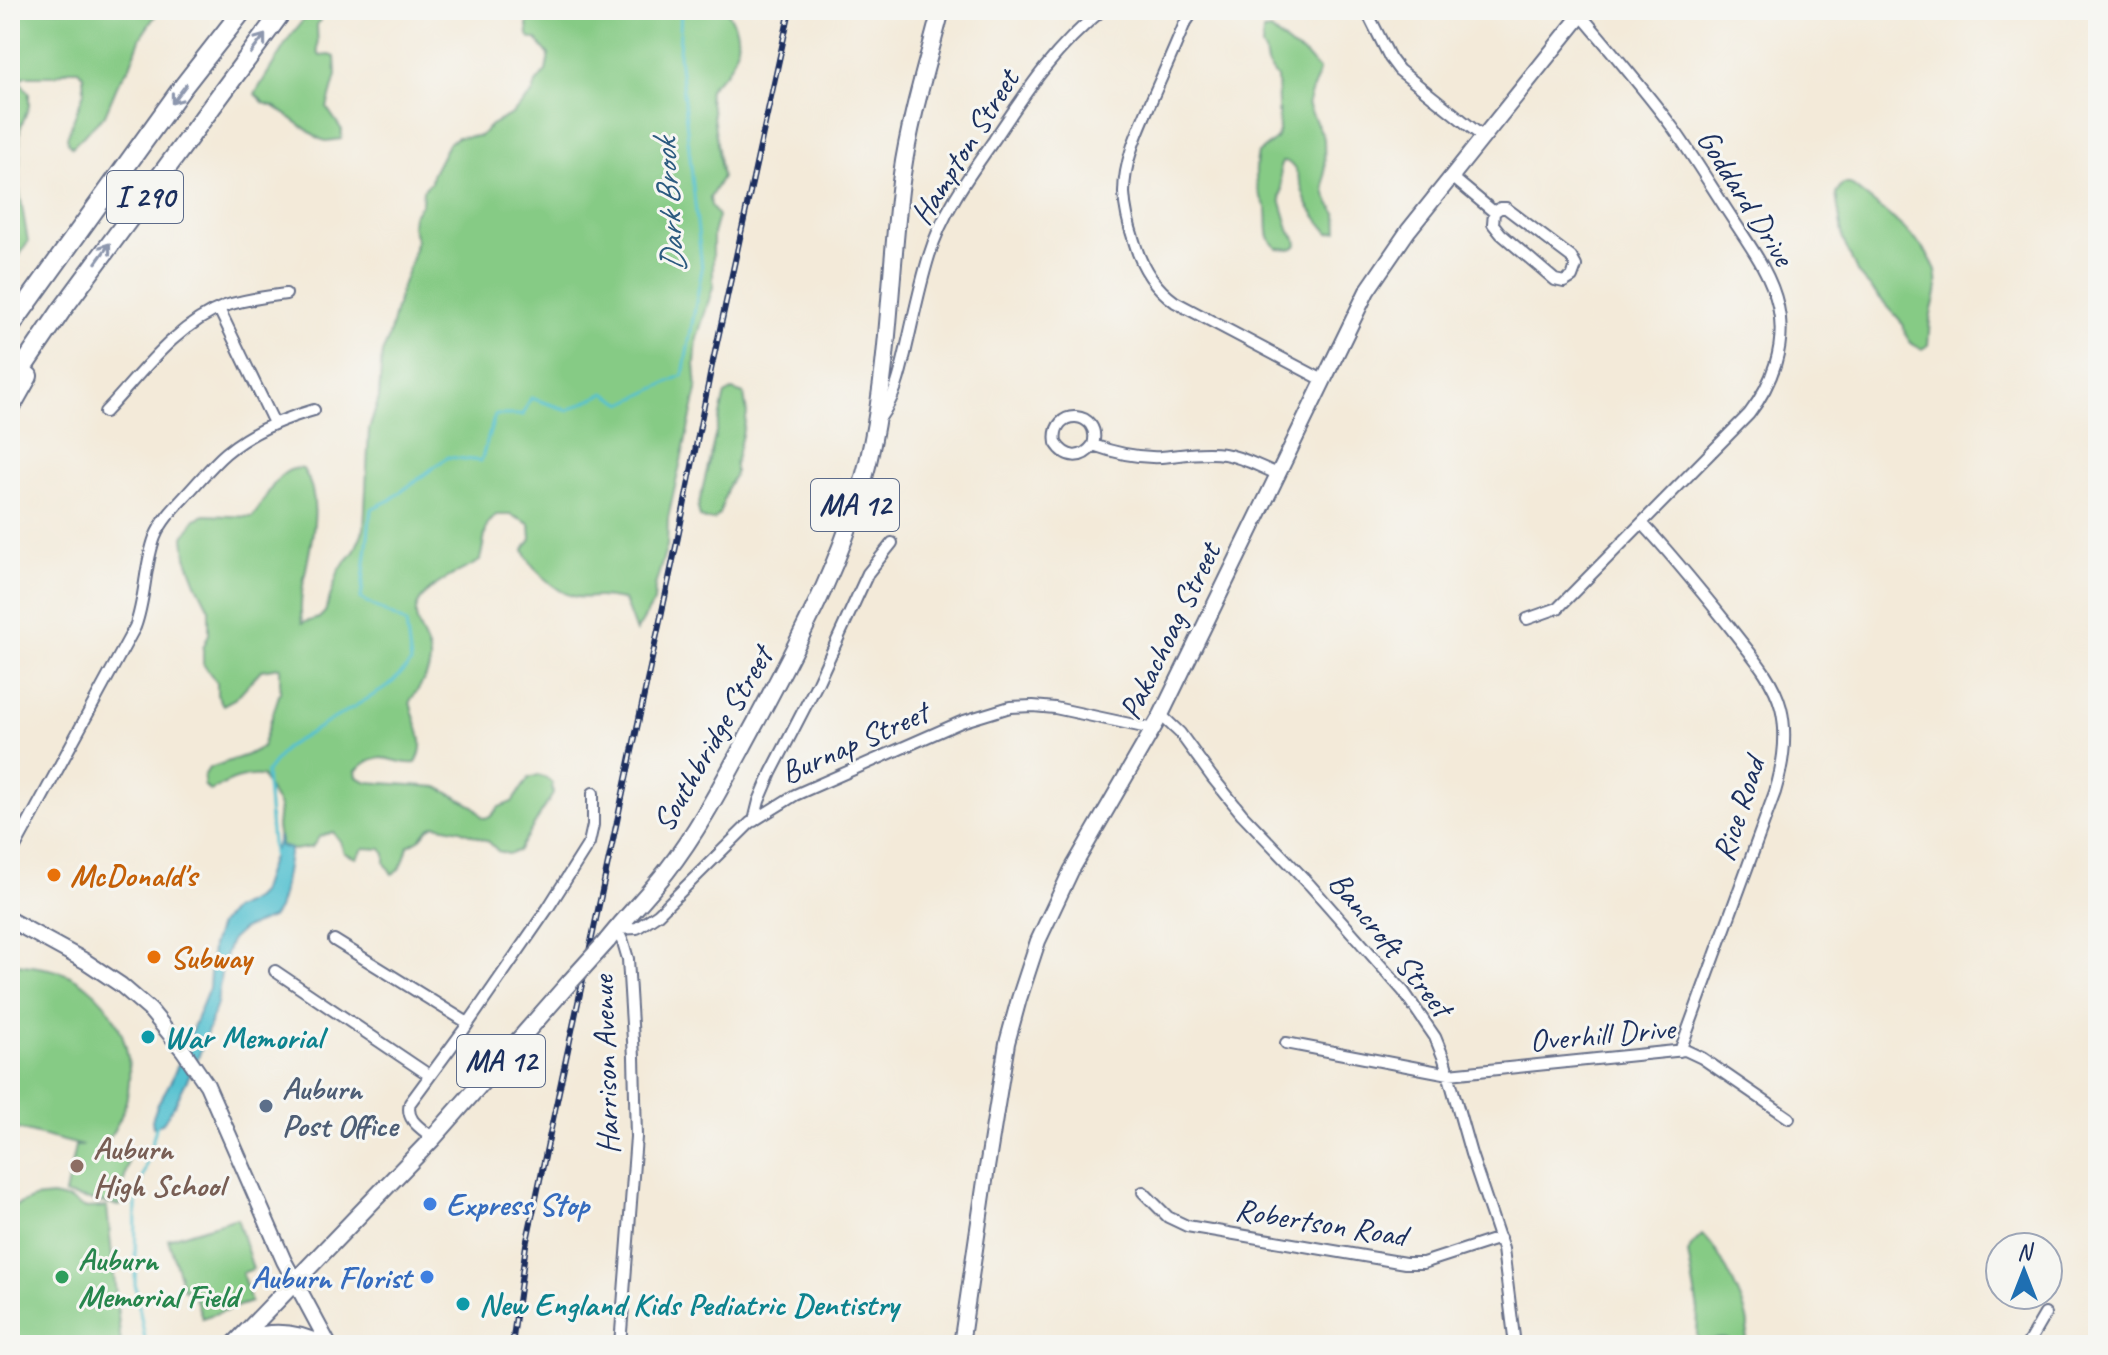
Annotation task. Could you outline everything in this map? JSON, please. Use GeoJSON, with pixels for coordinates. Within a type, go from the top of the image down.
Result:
{"type":"FeatureCollection","features":[{"type":"Feature","properties":{"kind":"highway","name":"I 290"},"geometry":{"type":"LineString","coordinates":[[13,322],[182,88],[243,10]]}},
{"type":"Feature","properties":{"kind":"highway","name":"I 290"},"geometry":{"type":"LineString","coordinates":[[10,386],[79,286],[283,10]]}},
{"type":"Feature","properties":{"kind":"highway"},"geometry":{"type":"LineString","coordinates":[[10,408],[79,286]]}},
{"type":"Feature","properties":{"kind":"main road","name":"Southbridge Street"},"geometry":{"type":"LineString","coordinates":[[235,1345],[433,1138],[666,872],[717,794],[793,652],[840,548],[858,498],[876,423],[903,171],[941,10]]}},
{"type":"Feature","properties":{"kind":"main road"},"geometry":{"type":"LineString","coordinates":[[235,1345],[258,1336],[284,1333],[321,1345]]}},
{"type":"Feature","properties":{"kind":"street","name":"Hampton Street"},"geometry":{"type":"LineString","coordinates":[[876,423],[888,406],[897,384],[927,261],[945,214],[1047,63],[1102,10]]}},
{"type":"Feature","properties":{"kind":"street"},"geometry":{"type":"LineString","coordinates":[[1194,10],[1184,25],[1140,127],[1128,163],[1124,195],[1135,246],[1151,278],[1175,302],[1323,380]]}},
{"type":"Feature","properties":{"kind":"street"},"geometry":{"type":"LineString","coordinates":[[1366,10],[1399,70],[1483,137]]}},
{"type":"Feature","properties":{"kind":"street","name":"Pakachoag Street"},"geometry":{"type":"LineString","coordinates":[[961,1345],[1010,1029],[1038,941],[1061,888],[1161,715],[1361,301],[1379,271],[1582,12]]}},
{"type":"Feature","properties":{"kind":"street","name":"Goddard Drive"},"geometry":{"type":"LineString","coordinates":[[1527,619],[1558,608],[1733,431],[1756,405],[1768,385],[1780,342],[1780,318],[1775,295],[1760,263],[1674,129],[1582,12]]}},
{"type":"Feature","properties":{"kind":"street"},"geometry":{"type":"LineString","coordinates":[[1452,177],[1494,212]]}},
{"type":"Feature","properties":{"kind":"street"},"geometry":{"type":"LineString","coordinates":[[1506,208],[1571,257],[1576,266],[1572,277],[1564,282],[1555,280],[1501,234],[1493,224],[1494,212],[1506,208]]}},
{"type":"Feature","properties":{"kind":"street"},"geometry":{"type":"LineString","coordinates":[[105,412],[176,338],[204,316],[243,301],[286,294]]}},
{"type":"Feature","properties":{"kind":"street"},"geometry":{"type":"LineString","coordinates":[[219,309],[274,423]]}},
{"type":"Feature","properties":{"kind":"street"},"geometry":{"type":"LineString","coordinates":[[10,857],[135,627],[143,603],[152,546],[160,526],[225,454],[239,443],[274,423],[314,410]]}},
{"type":"Feature","properties":{"kind":"street"},"geometry":{"type":"LineString","coordinates":[[1093,445],[1146,457],[1224,454],[1278,474]]}},
{"type":"Feature","properties":{"kind":"street","name":"Rice Road"},"geometry":{"type":"LineString","coordinates":[[1642,523],[1678,562],[1759,664],[1780,705],[1784,727],[1782,766],[1775,792],[1680,1051]]}},
{"type":"Feature","properties":{"kind":"street"},"geometry":{"type":"LineString","coordinates":[[754,821],[771,773],[818,682],[868,573],[892,543]]}},
{"type":"Feature","properties":{"kind":"street","name":"Burnap Street"},"geometry":{"type":"LineString","coordinates":[[612,935],[637,928],[658,914],[754,821],[795,795],[961,722],[1002,709],[1044,706],[1153,729]]}},
{"type":"Feature","properties":{"kind":"street","name":"Bancroft Street"},"geometry":{"type":"LineString","coordinates":[[1161,715],[1180,733],[1242,814],[1310,885],[1404,992],[1435,1037],[1500,1238],[1515,1345]]}},
{"type":"Feature","properties":{"kind":"street"},"geometry":{"type":"LineString","coordinates":[[433,1138],[414,1122],[408,1111],[412,1098],[548,908],[589,843],[593,825],[593,793]]}},
{"type":"Feature","properties":{"kind":"street"},"geometry":{"type":"LineString","coordinates":[[10,920],[85,961],[121,985],[150,1010],[183,1050],[207,1085],[295,1283],[329,1345]]}},
{"type":"Feature","properties":{"kind":"street","name":"Harrison Avenue"},"geometry":{"type":"LineString","coordinates":[[612,935],[623,942],[628,959],[636,1103],[634,1176],[620,1345]]}},
{"type":"Feature","properties":{"kind":"street"},"geometry":{"type":"LineString","coordinates":[[334,940],[468,1023]]}},
{"type":"Feature","properties":{"kind":"street"},"geometry":{"type":"LineString","coordinates":[[275,971],[429,1075]]}},
{"type":"Feature","properties":{"kind":"street","name":"Overhill Drive"},"geometry":{"type":"LineString","coordinates":[[1286,1043],[1449,1074],[1685,1050],[1702,1058],[1789,1118]]}},
{"type":"Feature","properties":{"kind":"street","name":"Robertson Road"},"geometry":{"type":"LineString","coordinates":[[1143,1192],[1168,1217],[1187,1226],[1405,1263],[1423,1263],[1500,1238]]}},
{"type":"Feature","properties":{"kind":"street"},"geometry":{"type":"LineString","coordinates":[[2027,1345],[2045,1314]]}},
{"type":"Feature","properties":{"kind":"green space"},"geometry":{"type":"Polygon","coordinates":[[[26,10],[159,10],[141,37],[105,115],[72,147],[67,137],[84,92],[83,75],[78,70],[69,70],[54,76],[25,76],[19,80],[29,93],[29,106],[20,129],[19,188],[28,242],[10,270],[10,30],[26,10]]]}},
{"type":"Feature","properties":{"kind":"green space"},"geometry":{"type":"Polygon","coordinates":[[[311,10],[320,12],[317,25],[320,56],[335,57],[336,75],[327,108],[342,130],[341,139],[320,139],[255,94],[289,38],[311,10]]]}},
{"type":"Feature","properties":{"kind":"green space"},"geometry":{"type":"Polygon","coordinates":[[[538,10],[726,10],[731,17],[737,32],[735,55],[727,71],[708,92],[722,177],[710,198],[718,216],[713,234],[713,287],[697,338],[697,390],[668,518],[667,546],[655,586],[654,602],[636,632],[624,600],[576,597],[559,590],[544,578],[531,564],[524,550],[531,539],[530,524],[511,515],[496,515],[487,525],[480,561],[442,581],[422,598],[417,606],[417,622],[430,662],[425,678],[410,701],[421,740],[420,755],[416,763],[373,759],[356,771],[357,777],[367,782],[438,787],[475,807],[483,818],[490,817],[499,807],[512,802],[529,778],[538,775],[546,778],[552,783],[553,794],[518,851],[508,854],[498,851],[488,841],[460,830],[435,825],[408,846],[401,866],[392,874],[381,849],[364,848],[356,858],[344,853],[333,832],[320,836],[312,847],[293,850],[280,846],[277,827],[279,807],[262,776],[242,777],[210,791],[204,785],[204,776],[209,768],[262,747],[280,692],[280,667],[261,670],[236,698],[223,705],[217,695],[217,683],[203,664],[203,648],[209,634],[209,609],[186,557],[184,537],[195,519],[205,515],[252,517],[280,477],[294,469],[303,469],[311,487],[314,525],[303,585],[302,623],[319,618],[325,612],[339,570],[354,552],[364,529],[369,430],[379,398],[382,353],[412,259],[416,239],[413,216],[422,203],[423,190],[431,182],[448,144],[457,137],[480,136],[491,125],[512,114],[533,93],[536,83],[546,71],[549,55],[536,39],[528,35],[527,24],[538,10]]]}},
{"type":"Feature","properties":{"kind":"green space"},"geometry":{"type":"Polygon","coordinates":[[[1271,30],[1306,55],[1319,70],[1308,103],[1324,138],[1325,189],[1337,214],[1338,231],[1329,233],[1306,201],[1295,170],[1286,161],[1282,162],[1280,199],[1297,245],[1291,249],[1277,248],[1270,240],[1267,211],[1256,178],[1258,153],[1276,139],[1279,131],[1277,78],[1267,64],[1262,47],[1263,31],[1271,30]]]}},
{"type":"Feature","properties":{"kind":"green space"},"geometry":{"type":"Polygon","coordinates":[[[1843,184],[1850,184],[1902,226],[1926,252],[1933,265],[1937,288],[1928,345],[1922,349],[1910,343],[1900,320],[1858,274],[1843,240],[1836,194],[1843,184]]]}},
{"type":"Feature","properties":{"kind":"green space"},"geometry":{"type":"Polygon","coordinates":[[[732,390],[744,394],[747,414],[735,474],[720,514],[714,520],[705,520],[700,517],[698,508],[725,394],[732,390]]]}},
{"type":"Feature","properties":{"kind":"green space"},"geometry":{"type":"Polygon","coordinates":[[[17,964],[55,970],[76,979],[96,994],[112,1014],[123,1036],[129,1084],[124,1108],[114,1130],[98,1150],[129,1157],[119,1206],[65,1195],[75,1146],[83,1146],[10,1127],[10,975],[17,964]]]}},
{"type":"Feature","properties":{"kind":"green space","name":"Auburn Memorial Field"},"geometry":{"type":"Polygon","coordinates":[[[52,1196],[70,1200],[84,1208],[107,1207],[121,1345],[10,1345],[10,1208],[34,1198],[52,1196]]]}},
{"type":"Feature","properties":{"kind":"green space"},"geometry":{"type":"Polygon","coordinates":[[[237,1218],[253,1269],[242,1273],[251,1302],[202,1318],[192,1288],[184,1290],[168,1239],[237,1218]]]}},
{"type":"Feature","properties":{"kind":"green space"},"geometry":{"type":"Polygon","coordinates":[[[1702,1235],[1723,1263],[1742,1305],[1748,1325],[1744,1344],[1725,1339],[1700,1340],[1697,1336],[1698,1310],[1688,1253],[1702,1235]]]}},
{"type":"Feature","properties":{"kind":"water"},"geometry":{"type":"Polygon","coordinates":[[[279,836],[280,846],[290,849],[278,909],[272,918],[243,929],[231,940],[222,965],[217,1004],[198,1058],[162,1124],[153,1127],[157,1106],[172,1079],[209,988],[212,946],[219,925],[232,910],[260,893],[279,836]]]}},
{"type":"Feature","properties":{"kind":"waterway","name":"Dark Brook"},"geometry":{"type":"LineString","coordinates":[[273,855],[266,773],[286,747],[389,686],[411,663],[406,623],[361,599],[371,509],[390,500],[448,457],[481,461],[495,415],[523,415],[531,398],[568,410],[605,393],[623,404],[683,375],[702,269],[679,55],[681,10]]}},
{"type":"Feature","properties":{"kind":"waterway","name":"Dark Brook"},"geometry":{"type":"LineString","coordinates":[[146,1345],[135,1284],[136,1202],[157,1124]]}},
{"type":"Feature","properties":{"kind":"railway"},"geometry":{"type":"LineString","coordinates":[[512,1345],[526,1245],[790,10]]}},
{"type":"Feature","properties":{"kind":"place","name":"McDonald's"},"geometry":{"type":"Point","coordinates":[54,875]}},
{"type":"Feature","properties":{"kind":"place","name":"Subway"},"geometry":{"type":"Point","coordinates":[154,957]}},
{"type":"Feature","properties":{"kind":"place","name":"War Memorial"},"geometry":{"type":"Point","coordinates":[148,1037]}},
{"type":"Feature","properties":{"kind":"place","name":"Auburn Post Office"},"geometry":{"type":"Point","coordinates":[266,1106]}},
{"type":"Feature","properties":{"kind":"place","name":"Auburn High School"},"geometry":{"type":"Point","coordinates":[77,1166]}},
{"type":"Feature","properties":{"kind":"place","name":"Express Stop"},"geometry":{"type":"Point","coordinates":[430,1204]}},
{"type":"Feature","properties":{"kind":"place","name":"Auburn Memorial Field"},"geometry":{"type":"Point","coordinates":[62,1277]}},
{"type":"Feature","properties":{"kind":"place","name":"Auburn Florist"},"geometry":{"type":"Point","coordinates":[427,1277]}},
{"type":"Feature","properties":{"kind":"place","name":"New England Kids Pediatric Dentistry"},"geometry":{"type":"Point","coordinates":[463,1304]}}]}
